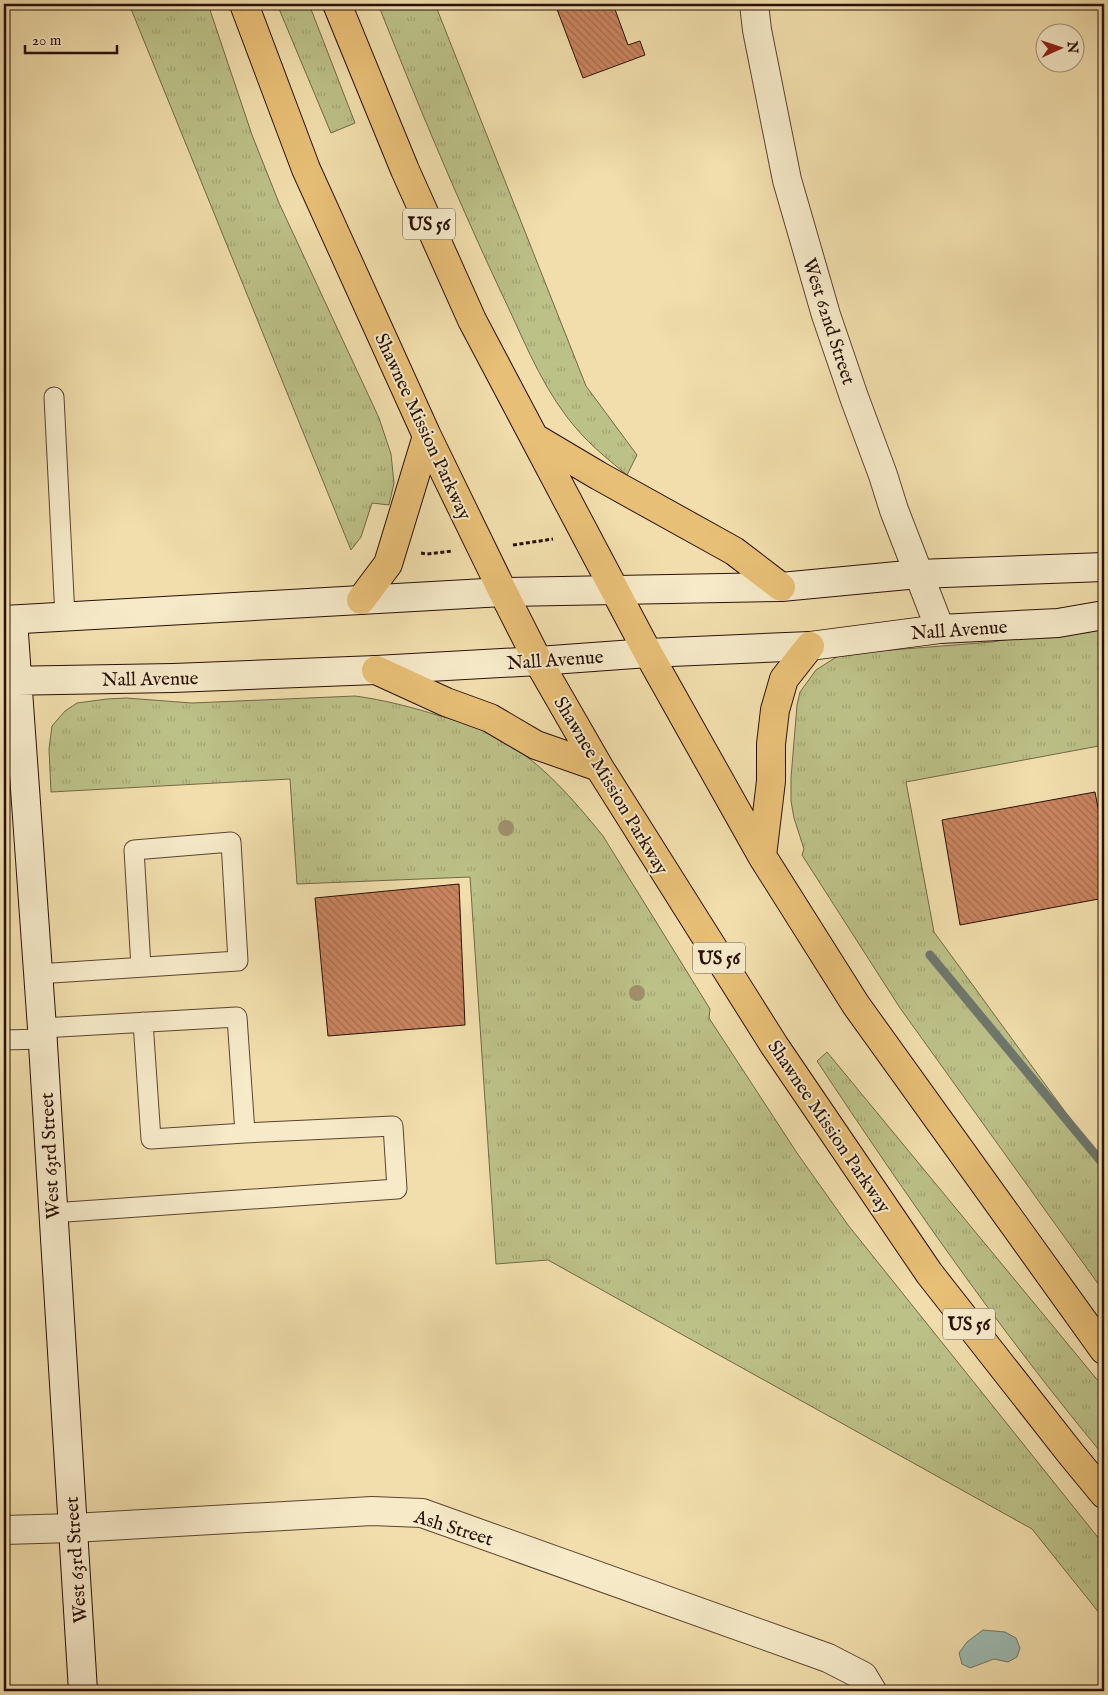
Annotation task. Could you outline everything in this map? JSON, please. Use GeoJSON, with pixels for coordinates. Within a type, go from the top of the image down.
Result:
{"type":"FeatureCollection","features":[{"type":"Feature","properties":{"kind":"highway","name":"Shawnee Mission Parkway"},"geometry":{"type":"LineString","coordinates":[[244,4],[306,170],[427,436],[538,661],[599,767],[774,1045],[929,1272],[1104,1494]]}},
{"type":"Feature","properties":{"kind":"highway","name":"US 56"},"geometry":{"type":"LineString","coordinates":[[337,4],[405,170],[468,312],[648,653],[762,856],[856,1006],[1104,1350]]}},
{"type":"Feature","properties":{"kind":"highway"},"geometry":{"type":"LineString","coordinates":[[361,600],[388,564],[427,436]]}},
{"type":"Feature","properties":{"kind":"highway"},"geometry":{"type":"LineString","coordinates":[[535,438],[734,551],[781,587]]}},
{"type":"Feature","properties":{"kind":"highway"},"geometry":{"type":"LineString","coordinates":[[762,856],[771,782],[771,744],[775,710],[784,679],[810,646]]}},
{"type":"Feature","properties":{"kind":"highway"},"geometry":{"type":"LineString","coordinates":[[376,670],[446,702],[490,718],[536,745],[599,767]]}},
{"type":"Feature","properties":{"kind":"main road","name":"West 62nd Street"},"geometry":{"type":"LineString","coordinates":[[754,4],[757,30],[787,180],[826,315],[918,574],[940,629]]}},
{"type":"Feature","properties":{"kind":"main road"},"geometry":{"type":"LineString","coordinates":[[8,620],[503,592],[781,587],[918,574],[1104,567]]}},
{"type":"Feature","properties":{"kind":"main road","name":"Nall Avenue"},"geometry":{"type":"LineString","coordinates":[[11,681],[173,678],[376,670],[648,653],[810,646],[940,629],[1058,623],[1104,615]]}},
{"type":"Feature","properties":{"kind":"main road","name":"West 63rd Street"},"geometry":{"type":"LineString","coordinates":[[8,620],[11,681],[42,1034],[83,1691]]}},
{"type":"Feature","properties":{"kind":"main road","name":"Ash Street"},"geometry":{"type":"LineString","coordinates":[[4,1530],[73,1528],[372,1511],[422,1513],[828,1658],[863,1676],[872,1691]]}},
{"type":"Feature","properties":{"kind":"lane"},"geometry":{"type":"LineString","coordinates":[[54,398],[65,617]]}},
{"type":"Feature","properties":{"kind":"lane"},"geometry":{"type":"LineString","coordinates":[[37,974],[238,961],[231,842],[134,850],[141,967]]}},
{"type":"Feature","properties":{"kind":"lane"},"geometry":{"type":"LineString","coordinates":[[4,1040],[143,1022],[237,1017],[245,1133]]}},
{"type":"Feature","properties":{"kind":"lane"},"geometry":{"type":"LineString","coordinates":[[52,1213],[397,1189],[393,1126],[151,1139],[143,1022]]}},
{"type":"Feature","properties":{"kind":"path"},"geometry":{"type":"LineString","coordinates":[[394,546],[427,554],[481,547],[517,545],[584,534]]}},
{"type":"Feature","properties":{"kind":"green space"},"geometry":{"type":"Polygon","coordinates":[[[129,4],[208,4],[252,135],[279,203],[379,418],[391,454],[394,483],[389,505],[372,503],[361,537],[351,550],[129,4]]]}},
{"type":"Feature","properties":{"kind":"green space"},"geometry":{"type":"Polygon","coordinates":[[[277,4],[309,4],[355,123],[331,133],[277,4]]]}},
{"type":"Feature","properties":{"kind":"green space"},"geometry":{"type":"Polygon","coordinates":[[[378,4],[435,4],[586,386],[637,455],[627,475],[581,434],[547,387],[452,184],[378,4]]]}},
{"type":"Feature","properties":{"kind":"green space"},"geometry":{"type":"Polygon","coordinates":[[[1104,623],[1104,745],[906,782],[934,932],[1104,1165],[1104,1292],[900,1008],[802,855],[804,849],[794,818],[791,801],[791,778],[797,705],[800,692],[816,670],[841,654],[992,642],[1104,623]]]}},
{"type":"Feature","properties":{"kind":"green space"},"geometry":{"type":"Polygon","coordinates":[[[355,696],[419,710],[471,725],[494,735],[543,770],[568,795],[603,836],[710,1009],[709,1018],[797,1153],[848,1225],[1104,1545],[1104,1619],[1032,1529],[548,1260],[496,1264],[470,877],[297,884],[290,779],[51,792],[49,749],[52,726],[65,711],[77,703],[126,698],[192,703],[355,696]]]}},
{"type":"Feature","properties":{"kind":"green space"},"geometry":{"type":"Polygon","coordinates":[[[827,1052],[1104,1388],[1104,1456],[991,1312],[885,1163],[817,1061],[827,1052]]]}},
{"type":"Feature","properties":{"kind":"water"},"geometry":{"type":"Polygon","coordinates":[[[983,1630],[1005,1632],[1016,1638],[1020,1648],[1017,1657],[1008,1662],[994,1659],[970,1668],[962,1664],[959,1653],[967,1642],[983,1630]]]}},
{"type":"Feature","properties":{"kind":"building"},"geometry":{"type":"Polygon","coordinates":[[[555,4],[613,4],[628,45],[640,41],[645,55],[583,78],[555,4]]]}},
{"type":"Feature","properties":{"kind":"building"},"geometry":{"type":"Polygon","coordinates":[[[1095,792],[1104,840],[1104,898],[960,925],[942,820],[1095,792]]]}},
{"type":"Feature","properties":{"kind":"building"},"geometry":{"type":"Polygon","coordinates":[[[459,884],[465,1025],[328,1036],[315,898],[459,884]]]}},
{"type":"Feature","properties":{"kind":"waterway"},"geometry":{"type":"LineString","coordinates":[[930,955],[1104,1165]]}}]}
